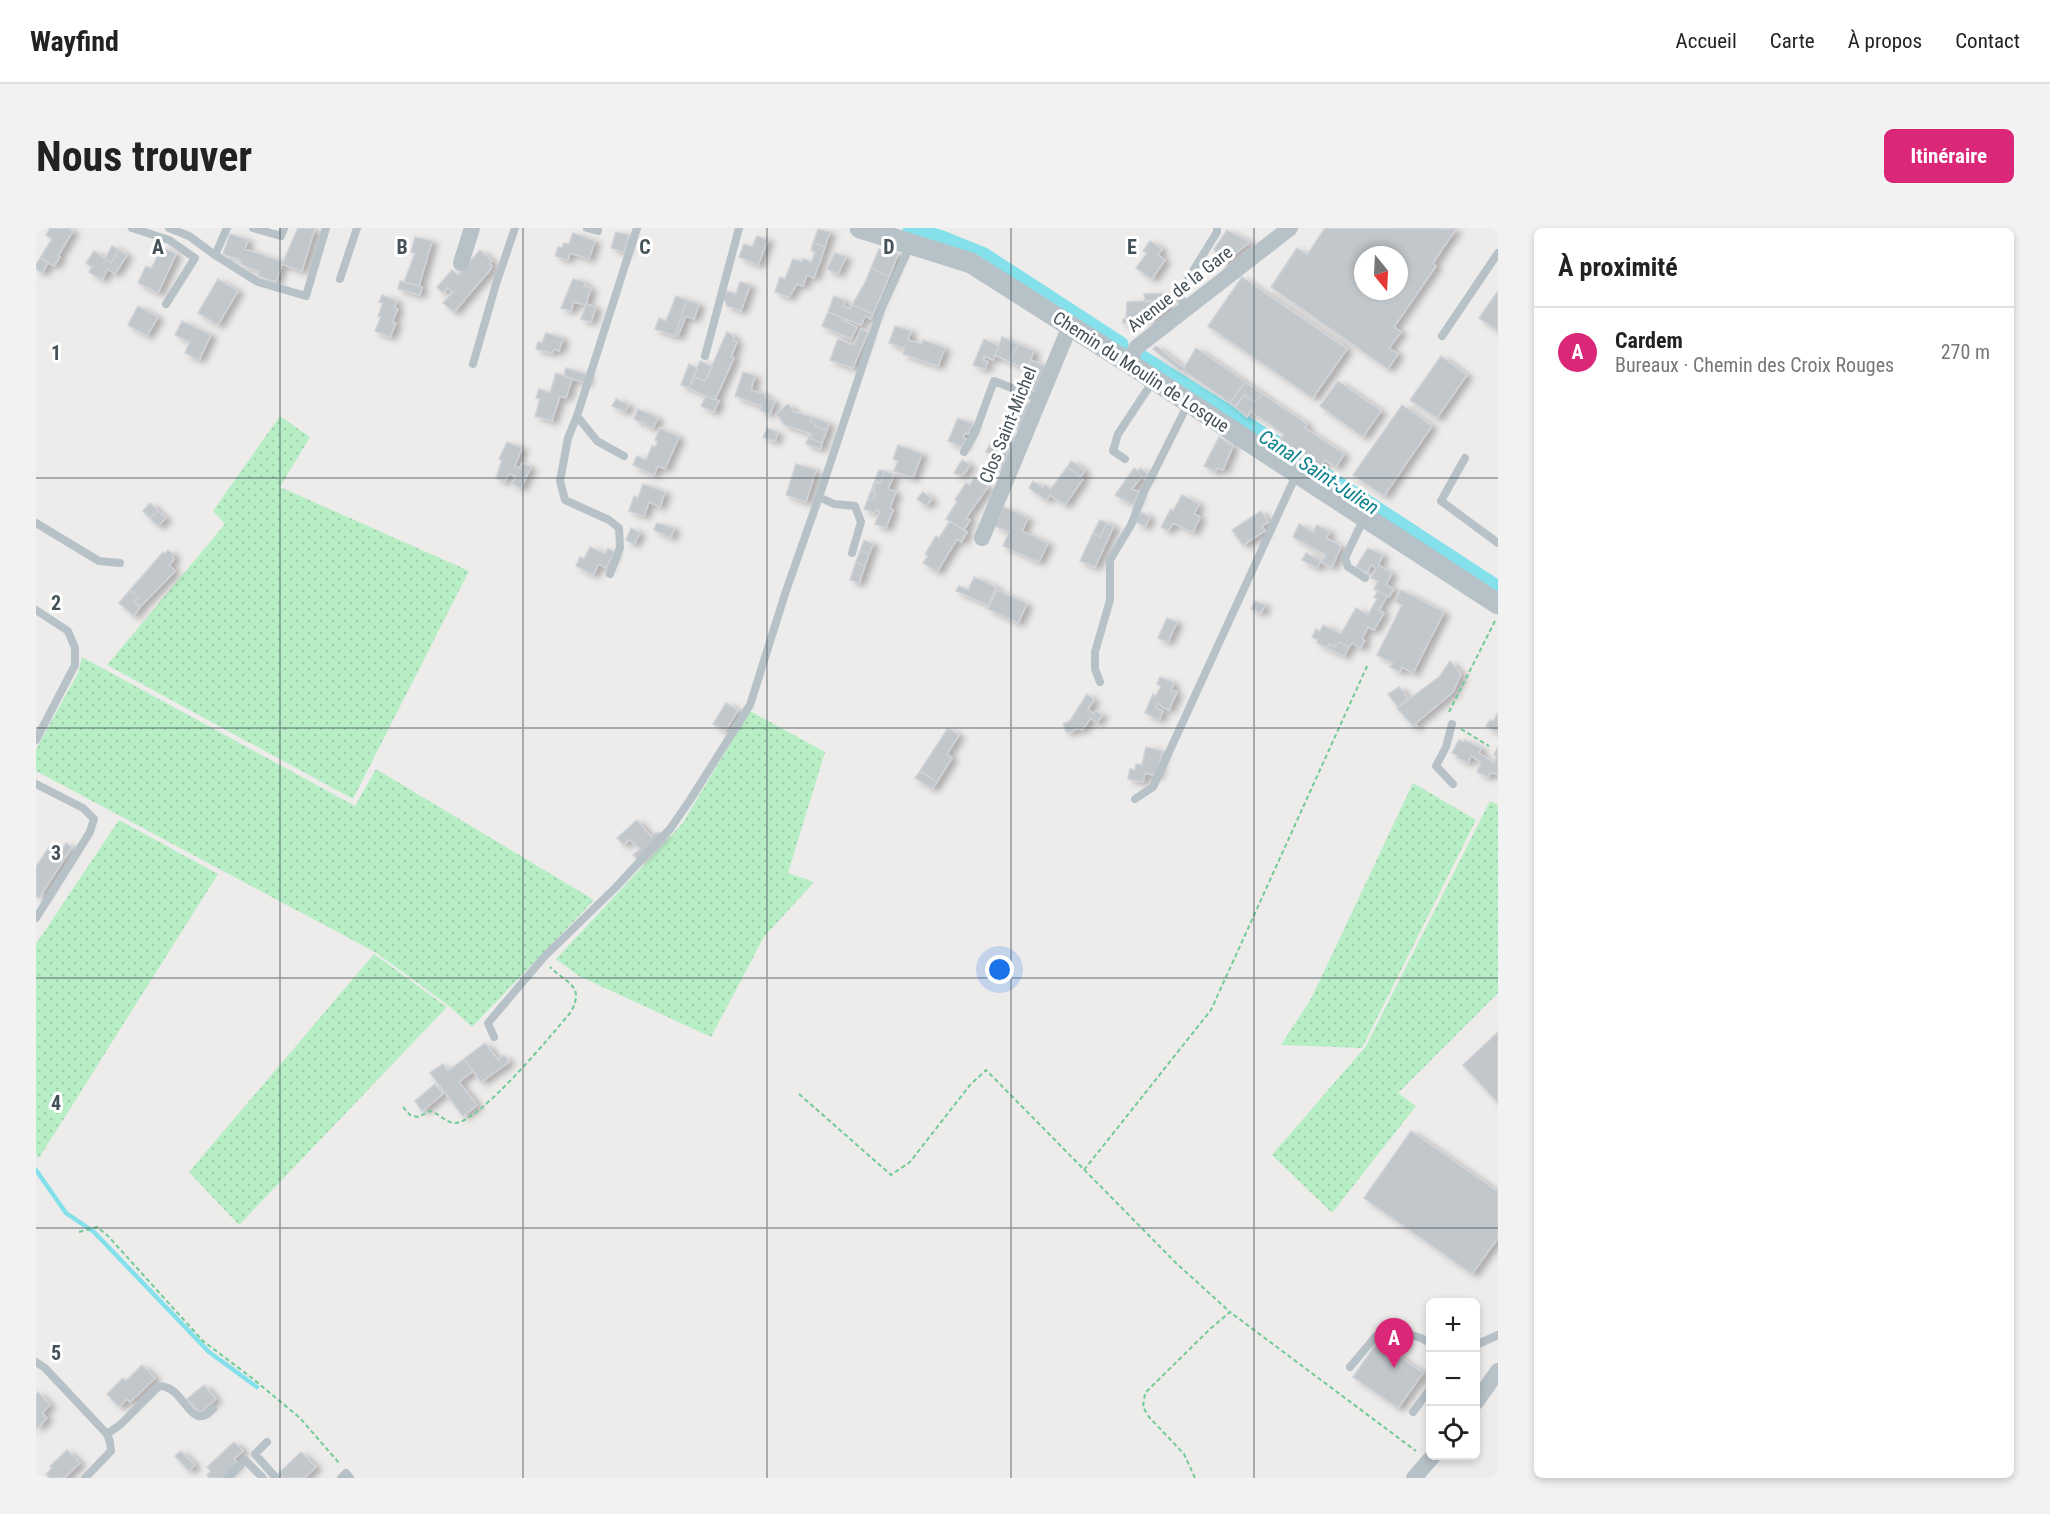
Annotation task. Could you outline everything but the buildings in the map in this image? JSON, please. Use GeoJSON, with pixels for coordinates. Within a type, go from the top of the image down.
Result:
{"type":"FeatureCollection","features":[{"type":"Feature","properties":{"kind":"street"},"geometry":{"type":"LineString","coordinates":[[461,263],[472,228]]}},
{"type":"Feature","properties":{"kind":"street","name":"Chemin du Moulin de Losque"},"geometry":{"type":"LineString","coordinates":[[860,228],[971,263],[1070,326],[1132,354],[1154,380],[1498,604]]}},
{"type":"Feature","properties":{"kind":"street","name":"Avenue de la Gare"},"geometry":{"type":"LineString","coordinates":[[1132,354],[1184,310],[1290,228]]}},
{"type":"Feature","properties":{"kind":"street","name":"Clos Saint-Michel"},"geometry":{"type":"LineString","coordinates":[[982,538],[1070,326]]}},
{"type":"Feature","properties":{"kind":"street"},"geometry":{"type":"LineString","coordinates":[[1480,1396],[1498,1371]]}},
{"type":"Feature","properties":{"kind":"street"},"geometry":{"type":"LineString","coordinates":[[1414,1478],[1429,1460]]}},
{"type":"Feature","properties":{"kind":"lane"},"geometry":{"type":"LineString","coordinates":[[132,228],[169,240],[195,258],[166,304]]}},
{"type":"Feature","properties":{"kind":"lane"},"geometry":{"type":"LineString","coordinates":[[169,228],[189,236],[258,282],[306,296],[326,228]]}},
{"type":"Feature","properties":{"kind":"lane"},"geometry":{"type":"LineString","coordinates":[[215,255],[227,228]]}},
{"type":"Feature","properties":{"kind":"lane"},"geometry":{"type":"LineString","coordinates":[[253,228],[281,236],[284,228]]}},
{"type":"Feature","properties":{"kind":"lane"},"geometry":{"type":"LineString","coordinates":[[340,279],[357,228]]}},
{"type":"Feature","properties":{"kind":"lane"},"geometry":{"type":"LineString","coordinates":[[473,364],[515,228]]}},
{"type":"Feature","properties":{"kind":"lane"},"geometry":{"type":"LineString","coordinates":[[587,228],[598,231]]}},
{"type":"Feature","properties":{"kind":"lane"},"geometry":{"type":"LineString","coordinates":[[610,574],[620,548],[619,528],[609,520],[565,500],[560,481],[568,438],[637,228]]}},
{"type":"Feature","properties":{"kind":"lane"},"geometry":{"type":"LineString","coordinates":[[705,356],[739,228]]}},
{"type":"Feature","properties":{"kind":"lane"},"geometry":{"type":"LineString","coordinates":[[1184,310],[1180,292],[1217,232],[1217,228]]}},
{"type":"Feature","properties":{"kind":"lane"},"geometry":{"type":"LineString","coordinates":[[494,1036],[488,1023],[544,957],[616,887],[670,829],[750,705],[882,307],[911,243]]}},
{"type":"Feature","properties":{"kind":"lane"},"geometry":{"type":"LineString","coordinates":[[1442,336],[1498,253]]}},
{"type":"Feature","properties":{"kind":"lane"},"geometry":{"type":"LineString","coordinates":[[1125,459],[1113,451],[1118,434],[1154,380]]}},
{"type":"Feature","properties":{"kind":"lane"},"geometry":{"type":"LineString","coordinates":[[964,452],[975,434],[994,381],[1040,399]]}},
{"type":"Feature","properties":{"kind":"lane"},"geometry":{"type":"LineString","coordinates":[[1100,682],[1095,669],[1095,652],[1110,600],[1110,560],[1131,525],[1144,492],[1189,403]]}},
{"type":"Feature","properties":{"kind":"lane"},"geometry":{"type":"LineString","coordinates":[[577,416],[597,441],[624,456]]}},
{"type":"Feature","properties":{"kind":"lane"},"geometry":{"type":"LineString","coordinates":[[1465,458],[1441,501],[1498,543]]}},
{"type":"Feature","properties":{"kind":"lane"},"geometry":{"type":"LineString","coordinates":[[1135,799],[1153,787],[1297,473]]}},
{"type":"Feature","properties":{"kind":"lane"},"geometry":{"type":"LineString","coordinates":[[819,497],[834,504],[855,506],[861,522],[852,553]]}},
{"type":"Feature","properties":{"kind":"lane"},"geometry":{"type":"LineString","coordinates":[[1365,517],[1345,558],[1347,567],[1365,578]]}},
{"type":"Feature","properties":{"kind":"lane"},"geometry":{"type":"LineString","coordinates":[[36,523],[99,561],[120,563]]}},
{"type":"Feature","properties":{"kind":"lane"},"geometry":{"type":"LineString","coordinates":[[36,610],[68,631],[75,648],[75,665],[36,740]]}},
{"type":"Feature","properties":{"kind":"lane"},"geometry":{"type":"LineString","coordinates":[[1452,724],[1446,747],[1436,766],[1453,784]]}},
{"type":"Feature","properties":{"kind":"lane"},"geometry":{"type":"LineString","coordinates":[[36,784],[82,808],[94,819],[90,832],[36,918]]}},
{"type":"Feature","properties":{"kind":"lane"},"geometry":{"type":"LineString","coordinates":[[1350,1367],[1376,1336],[1420,1335],[1426,1339]]}},
{"type":"Feature","properties":{"kind":"lane"},"geometry":{"type":"LineString","coordinates":[[1480,1343],[1498,1335]]}},
{"type":"Feature","properties":{"kind":"lane"},"geometry":{"type":"LineString","coordinates":[[36,1362],[45,1368],[107,1434],[111,1451],[85,1478]]}},
{"type":"Feature","properties":{"kind":"lane"},"geometry":{"type":"LineString","coordinates":[[107,1434],[120,1425],[159,1386],[168,1386],[176,1392],[191,1413],[198,1417],[207,1415],[213,1409]]}},
{"type":"Feature","properties":{"kind":"lane"},"geometry":{"type":"LineString","coordinates":[[1413,1412],[1426,1395]]}},
{"type":"Feature","properties":{"kind":"lane"},"geometry":{"type":"LineString","coordinates":[[267,1442],[255,1454],[276,1478]]}},
{"type":"Feature","properties":{"kind":"lane"},"geometry":{"type":"LineString","coordinates":[[227,1478],[246,1460],[263,1478]]}},
{"type":"Feature","properties":{"kind":"path"},"geometry":{"type":"LineString","coordinates":[[1489,746],[1446,720],[1498,616]]}},
{"type":"Feature","properties":{"kind":"path"},"geometry":{"type":"LineString","coordinates":[[1084,1170],[1210,1010],[1368,664]]}},
{"type":"Feature","properties":{"kind":"path"},"geometry":{"type":"LineString","coordinates":[[403,1107],[410,1115],[418,1118],[430,1111],[438,1113],[450,1122],[458,1123],[469,1117],[505,1086],[571,1012],[577,1001],[576,991],[572,985],[554,971],[544,957]]}},
{"type":"Feature","properties":{"kind":"path"},"geometry":{"type":"LineString","coordinates":[[798,1094],[891,1175],[910,1162],[970,1085],[986,1070],[1176,1263],[1230,1312],[1426,1458]]}},
{"type":"Feature","properties":{"kind":"path"},"geometry":{"type":"LineString","coordinates":[[79,1232],[97,1227],[108,1236],[203,1341],[300,1418],[333,1455],[345,1476]]}},
{"type":"Feature","properties":{"kind":"path"},"geometry":{"type":"LineString","coordinates":[[1195,1478],[1184,1454],[1149,1417],[1143,1407],[1145,1393],[1230,1312]]}},
{"type":"Feature","properties":{"kind":"green space"},"geometry":{"type":"Polygon","coordinates":[[[280,416],[310,437],[280,487],[469,571],[353,799],[107,665],[225,524],[213,511],[280,416]]]}},
{"type":"Feature","properties":{"kind":"green space"},"geometry":{"type":"Polygon","coordinates":[[[82,657],[355,806],[376,769],[594,900],[472,1027],[449,1006],[375,952],[36,771],[36,749],[78,673],[82,657]]]}},
{"type":"Feature","properties":{"kind":"green space"},"geometry":{"type":"Polygon","coordinates":[[[750,711],[825,752],[788,873],[814,882],[764,937],[711,1037],[579,976],[556,959],[682,824],[750,711]]]}},
{"type":"Feature","properties":{"kind":"green space"},"geometry":{"type":"Polygon","coordinates":[[[1413,783],[1476,820],[1362,1048],[1281,1045],[1312,997],[1413,783]]]}},
{"type":"Feature","properties":{"kind":"green space"},"geometry":{"type":"Polygon","coordinates":[[[1490,801],[1498,805],[1498,993],[1398,1093],[1416,1106],[1332,1213],[1272,1155],[1366,1046],[1490,801]]]}},
{"type":"Feature","properties":{"kind":"green space"},"geometry":{"type":"Polygon","coordinates":[[[119,820],[218,874],[39,1158],[36,1154],[36,944],[119,820]]]}},
{"type":"Feature","properties":{"kind":"green space"},"geometry":{"type":"Polygon","coordinates":[[[374,954],[447,1007],[239,1225],[189,1172],[374,954]]]}},
{"type":"Feature","properties":{"kind":"waterway","name":"Canal Saint-Julien"},"geometry":{"type":"LineString","coordinates":[[910,228],[984,255],[1121,344]]}},
{"type":"Feature","properties":{"kind":"waterway","name":"Canal Saint-Julien"},"geometry":{"type":"LineString","coordinates":[[1140,356],[1498,588]]}},
{"type":"Feature","properties":{"kind":"waterway"},"geometry":{"type":"LineString","coordinates":[[36,1170],[66,1213],[94,1232],[209,1352],[257,1387]]}},
{"type":"Feature","properties":{"kind":"place","name":"Cardem"},"geometry":{"type":"Point","coordinates":[1394,1368]}}]}
